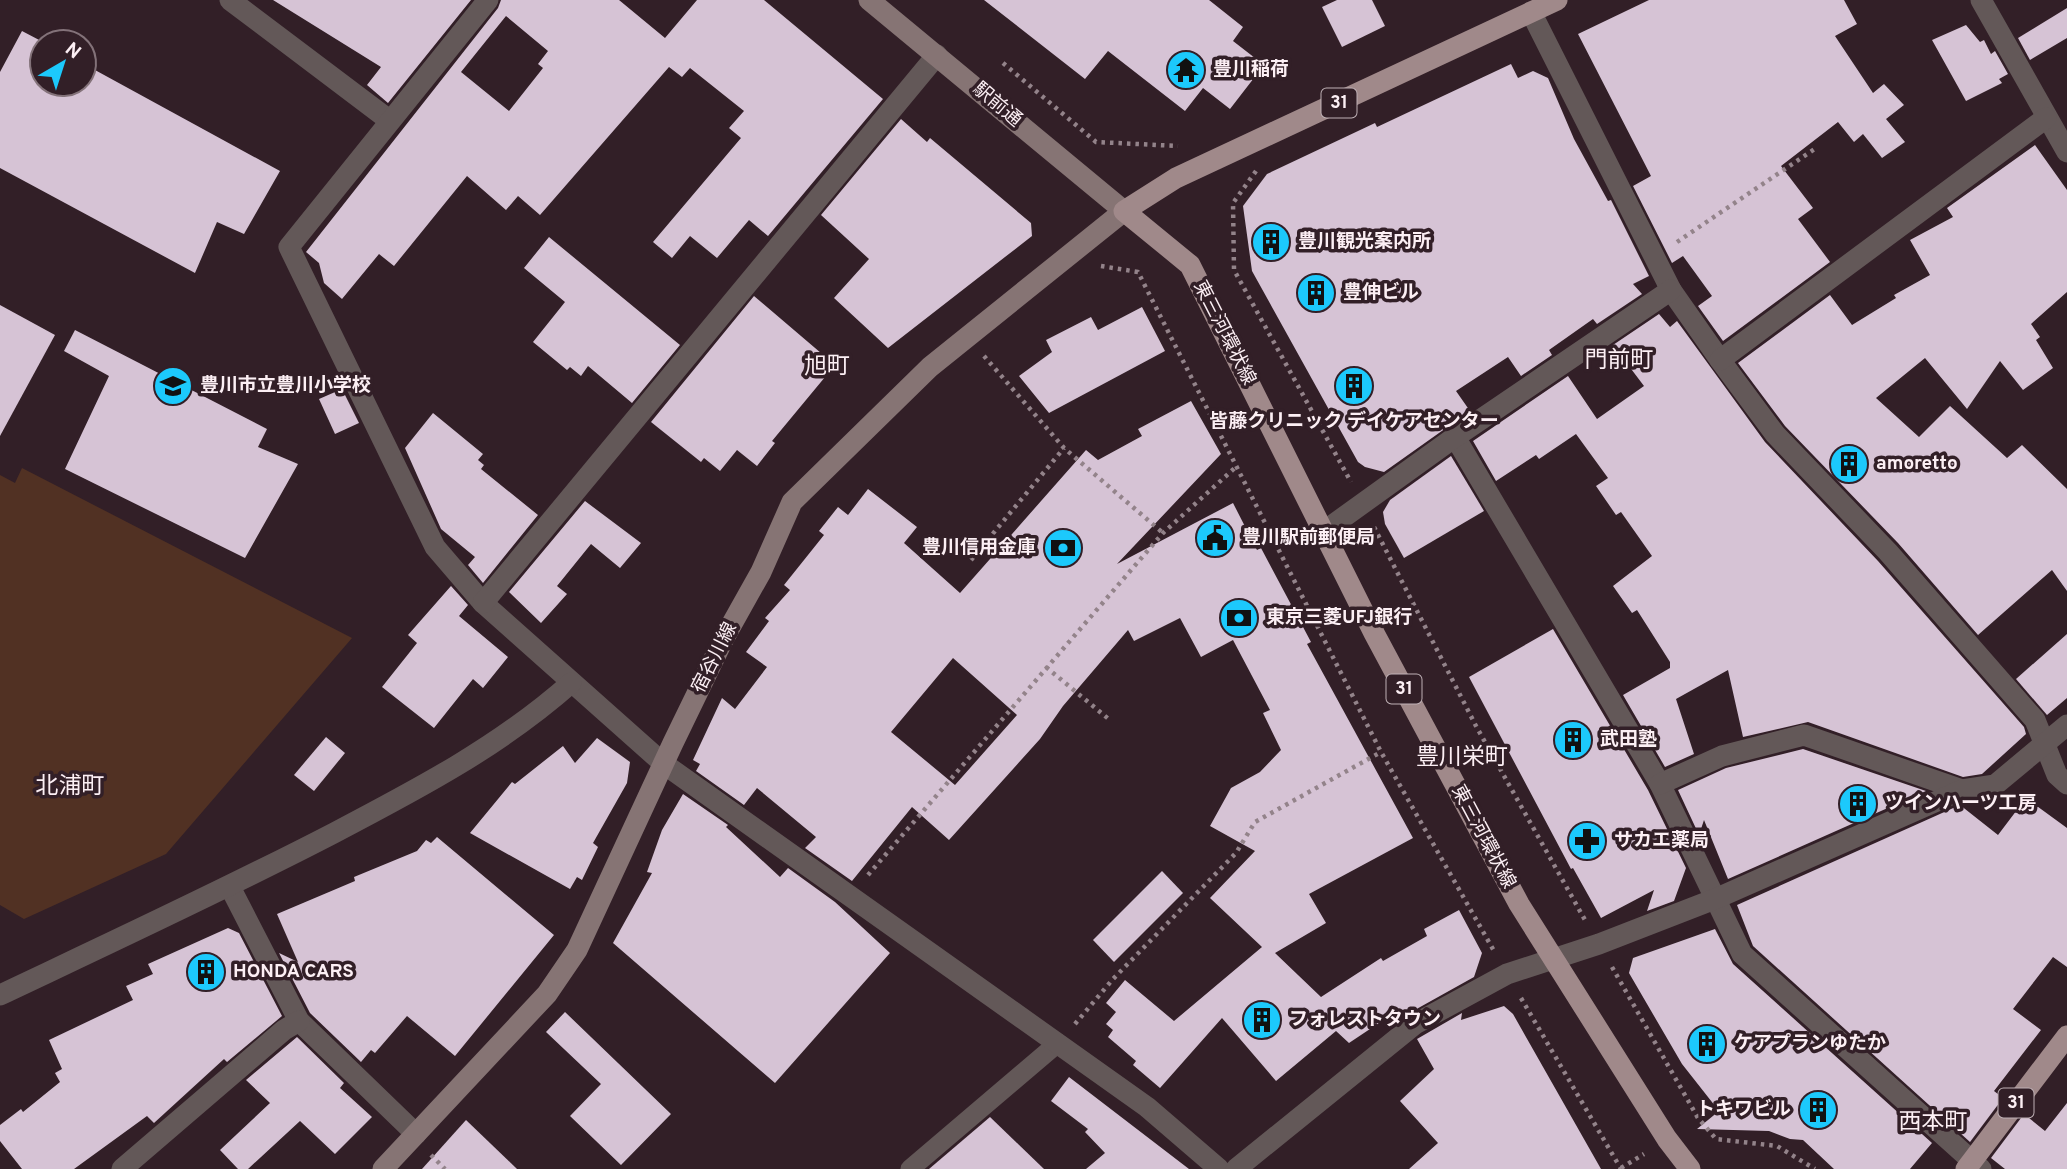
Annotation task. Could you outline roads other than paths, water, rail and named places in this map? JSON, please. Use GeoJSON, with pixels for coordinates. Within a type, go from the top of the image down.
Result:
{"type":"FeatureCollection","features":[{"type":"Feature","properties":{"kind":"main road","name":"駅前通"},"geometry":{"type":"LineString","coordinates":[[869,0],[1124,211]]}},
{"type":"Feature","properties":{"kind":"main road","name":"31"},"geometry":{"type":"LineString","coordinates":[[1124,211],[1176,178],[1557,0]]}},
{"type":"Feature","properties":{"kind":"main road","name":"東三河環状線"},"geometry":{"type":"LineString","coordinates":[[1124,211],[1190,265],[1323,533],[1512,892],[1667,1139],[1690,1169]]}},
{"type":"Feature","properties":{"kind":"main road","name":"宿谷川線"},"geometry":{"type":"LineString","coordinates":[[383,1169],[547,995],[577,950],[724,638],[761,572],[792,502],[930,367],[1124,211]]}},
{"type":"Feature","properties":{"kind":"main road","name":"31"},"geometry":{"type":"LineString","coordinates":[[1973,1166],[2067,1036]]}},
{"type":"Feature","properties":{"kind":"street"},"geometry":{"type":"LineString","coordinates":[[230,0],[389,120]]}},
{"type":"Feature","properties":{"kind":"street"},"geometry":{"type":"LineString","coordinates":[[488,0],[289,247],[435,547],[483,603],[664,764],[1147,1107],[1219,1169]]}},
{"type":"Feature","properties":{"kind":"street"},"geometry":{"type":"LineString","coordinates":[[1981,0],[2067,152]]}},
{"type":"Feature","properties":{"kind":"street"},"geometry":{"type":"LineString","coordinates":[[1531,12],[1671,290],[1782,442],[1888,552],[2035,720],[2057,775],[2067,784]]}},
{"type":"Feature","properties":{"kind":"street"},"geometry":{"type":"LineString","coordinates":[[483,603],[937,55]]}},
{"type":"Feature","properties":{"kind":"street"},"geometry":{"type":"LineString","coordinates":[[1720,360],[2046,118]]}},
{"type":"Feature","properties":{"kind":"street"},"geometry":{"type":"LineString","coordinates":[[1323,533],[1455,437],[1671,290]]}},
{"type":"Feature","properties":{"kind":"street"},"geometry":{"type":"LineString","coordinates":[[1455,437],[1660,784],[1742,954],[1973,1166]]}},
{"type":"Feature","properties":{"kind":"street"},"geometry":{"type":"LineString","coordinates":[[0,995],[230,887],[440,778],[536,714],[571,683]]}},
{"type":"Feature","properties":{"kind":"street"},"geometry":{"type":"LineString","coordinates":[[1236,1169],[1262,1162],[1415,1024],[1507,974],[1599,944],[1715,900],[1962,790],[1995,785],[2067,725]]}},
{"type":"Feature","properties":{"kind":"street"},"geometry":{"type":"LineString","coordinates":[[1660,784],[1722,755],[1804,735],[1962,790]]}},
{"type":"Feature","properties":{"kind":"street"},"geometry":{"type":"LineString","coordinates":[[230,887],[299,1021],[416,1134]]}},
{"type":"Feature","properties":{"kind":"street"},"geometry":{"type":"LineString","coordinates":[[121,1169],[284,1030],[299,1021]]}},
{"type":"Feature","properties":{"kind":"lane"},"geometry":{"type":"LineString","coordinates":[[910,1169],[1058,1043]]}},
{"type":"Feature","properties":{"kind":"place","name":"豊川稲荷"},"geometry":{"type":"Point","coordinates":[1186,70]}},
{"type":"Feature","properties":{"kind":"place","name":"豊川観光案内所"},"geometry":{"type":"Point","coordinates":[1271,242]}},
{"type":"Feature","properties":{"kind":"place","name":"豊伸ビル"},"geometry":{"type":"Point","coordinates":[1316,293]}},
{"type":"Feature","properties":{"kind":"place","name":"豊川市立豊川小学校"},"geometry":{"type":"Point","coordinates":[173,386]}},
{"type":"Feature","properties":{"kind":"place","name":"皆藤クリニック デイケアセンター"},"geometry":{"type":"Point","coordinates":[1354,386]}},
{"type":"Feature","properties":{"kind":"place","name":"amoretto"},"geometry":{"type":"Point","coordinates":[1849,464]}},
{"type":"Feature","properties":{"kind":"place","name":"豊川駅前郵便局"},"geometry":{"type":"Point","coordinates":[1215,538]}},
{"type":"Feature","properties":{"kind":"place","name":"豊川信用金庫"},"geometry":{"type":"Point","coordinates":[1063,548]}},
{"type":"Feature","properties":{"kind":"place","name":"東京三菱UFJ銀行"},"geometry":{"type":"Point","coordinates":[1239,618]}},
{"type":"Feature","properties":{"kind":"place","name":"武田塾"},"geometry":{"type":"Point","coordinates":[1573,740]}},
{"type":"Feature","properties":{"kind":"place","name":"ツインハーツ工房"},"geometry":{"type":"Point","coordinates":[1858,804]}},
{"type":"Feature","properties":{"kind":"place","name":"サカエ薬局"},"geometry":{"type":"Point","coordinates":[1587,841]}},
{"type":"Feature","properties":{"kind":"place","name":"HONDA CARS"},"geometry":{"type":"Point","coordinates":[206,972]}},
{"type":"Feature","properties":{"kind":"place","name":"フォレストタウン"},"geometry":{"type":"Point","coordinates":[1262,1020]}},
{"type":"Feature","properties":{"kind":"place","name":"ケアプランゆたか"},"geometry":{"type":"Point","coordinates":[1707,1044]}},
{"type":"Feature","properties":{"kind":"place","name":"トキワビル"},"geometry":{"type":"Point","coordinates":[1818,1110]}},
{"type":"Feature","properties":{"kind":"district","name":"門前町"},"geometry":{"type":"Point","coordinates":[1619,361]}},
{"type":"Feature","properties":{"kind":"district","name":"旭町"},"geometry":{"type":"Point","coordinates":[827,367]}},
{"type":"Feature","properties":{"kind":"district","name":"豊川栄町"},"geometry":{"type":"Point","coordinates":[1462,758]}},
{"type":"Feature","properties":{"kind":"district","name":"北浦町"},"geometry":{"type":"Point","coordinates":[70,787]}},
{"type":"Feature","properties":{"kind":"district","name":"西本町"},"geometry":{"type":"Point","coordinates":[1933,1123]}}]}
